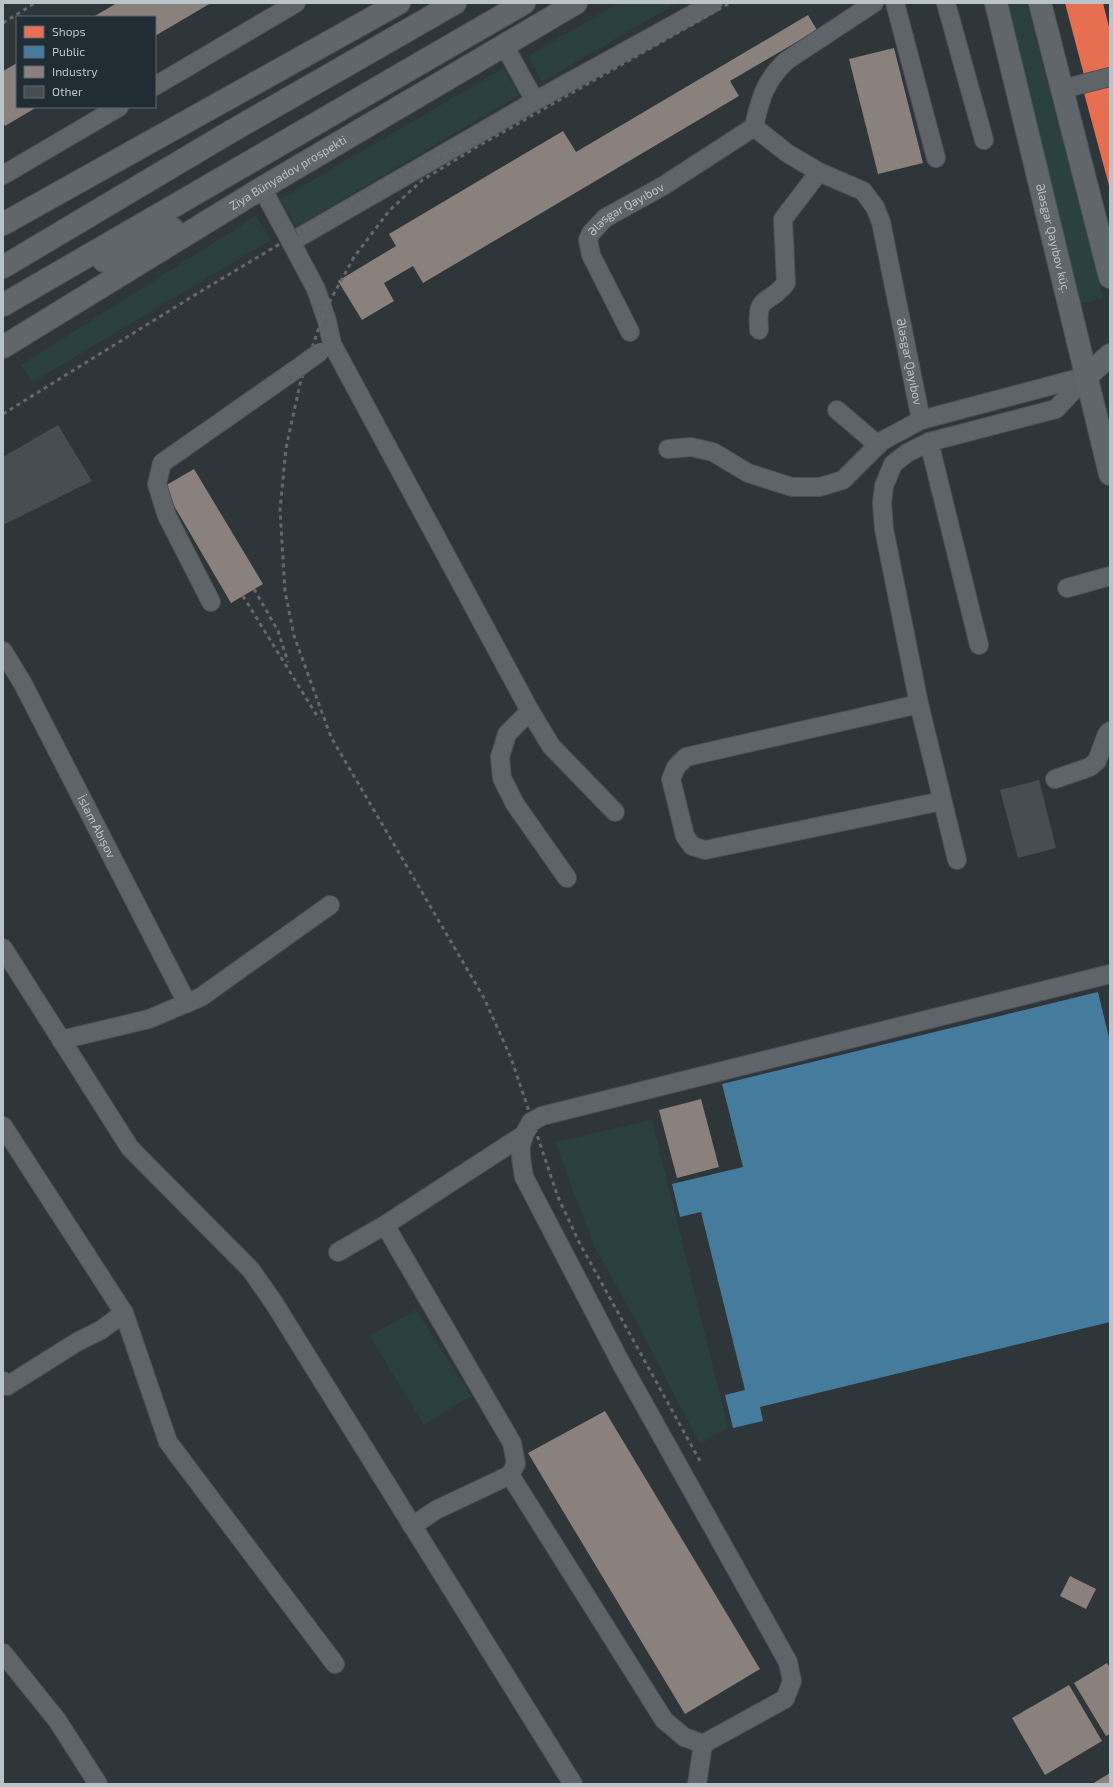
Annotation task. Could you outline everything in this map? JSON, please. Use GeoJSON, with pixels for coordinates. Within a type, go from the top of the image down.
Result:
{"type":"FeatureCollection","features":[{"type":"Feature","properties":{"kind":"main road"},"geometry":{"type":"LineString","coordinates":[[3,224],[399,3]]}},
{"type":"Feature","properties":{"kind":"main road"},"geometry":{"type":"LineString","coordinates":[[230,132],[413,3]]}},
{"type":"Feature","properties":{"kind":"main road"},"geometry":{"type":"LineString","coordinates":[[3,268],[230,132],[455,3]]}},
{"type":"Feature","properties":{"kind":"main road"},"geometry":{"type":"LineString","coordinates":[[3,306],[524,3]]}},
{"type":"Feature","properties":{"kind":"main road","name":"Ziya Bünyadov prospekti"},"geometry":{"type":"LineString","coordinates":[[3,347],[262,188],[576,3]]}},
{"type":"Feature","properties":{"kind":"main road","name":"Ələsgər Qayıbov küç."},"geometry":{"type":"LineString","coordinates":[[996,3],[1110,474]]}},
{"type":"Feature","properties":{"kind":"main road"},"geometry":{"type":"LineString","coordinates":[[1040,3],[1110,278]]}},
{"type":"Feature","properties":{"kind":"main road"},"geometry":{"type":"LineString","coordinates":[[3,306],[262,188],[492,22]]}},
{"type":"Feature","properties":{"kind":"main road"},"geometry":{"type":"LineString","coordinates":[[1087,376],[1110,355]]}},
{"type":"Feature","properties":{"kind":"street"},"geometry":{"type":"LineString","coordinates":[[156,85],[296,3]]}},
{"type":"Feature","properties":{"kind":"street"},"geometry":{"type":"LineString","coordinates":[[288,237],[713,3]]}},
{"type":"Feature","properties":{"kind":"street"},"geometry":{"type":"LineString","coordinates":[[754,127],[766,85],[774,72],[786,61],[874,3]]}},
{"type":"Feature","properties":{"kind":"street"},"geometry":{"type":"LineString","coordinates":[[895,3],[936,158]]}},
{"type":"Feature","properties":{"kind":"street"},"geometry":{"type":"LineString","coordinates":[[946,3],[984,140]]}},
{"type":"Feature","properties":{"kind":"street"},"geometry":{"type":"LineString","coordinates":[[504,45],[535,101]]}},
{"type":"Feature","properties":{"kind":"street"},"geometry":{"type":"LineString","coordinates":[[1062,89],[1110,77]]}},
{"type":"Feature","properties":{"kind":"street"},"geometry":{"type":"LineString","coordinates":[[3,175],[117,108]]}},
{"type":"Feature","properties":{"kind":"street","name":"Ələsgər Qayıbov"},"geometry":{"type":"LineString","coordinates":[[630,332],[591,255],[588,240],[590,233],[605,218],[663,186],[754,127],[787,153],[819,172],[863,191],[875,207],[881,222],[921,420]]}},
{"type":"Feature","properties":{"kind":"street"},"geometry":{"type":"LineString","coordinates":[[759,330],[758,312],[761,304],[780,290],[786,283],[783,219],[819,172]]}},
{"type":"Feature","properties":{"kind":"street"},"geometry":{"type":"LineString","coordinates":[[262,188],[316,289],[327,321],[326,348],[530,711],[551,746],[614,812]]}},
{"type":"Feature","properties":{"kind":"street"},"geometry":{"type":"LineString","coordinates":[[211,602],[167,516],[157,484],[162,463],[326,348]]}},
{"type":"Feature","properties":{"kind":"street"},"geometry":{"type":"LineString","coordinates":[[957,860],[919,704],[884,529],[882,503],[884,486],[893,464],[907,453],[928,442],[1056,409],[1087,376]]}},
{"type":"Feature","properties":{"kind":"street","name":"Ələsgər Qayıbov"},"geometry":{"type":"LineString","coordinates":[[668,449],[691,448],[713,452],[748,473],[792,487],[820,487],[843,480],[882,441],[921,420],[1087,376]]}},
{"type":"Feature","properties":{"kind":"street"},"geometry":{"type":"LineString","coordinates":[[837,410],[878,445]]}},
{"type":"Feature","properties":{"kind":"street"},"geometry":{"type":"LineString","coordinates":[[928,442],[979,645]]}},
{"type":"Feature","properties":{"kind":"street"},"geometry":{"type":"LineString","coordinates":[[1068,588],[1110,576]]}},
{"type":"Feature","properties":{"kind":"street","name":"İslam Abışov"},"geometry":{"type":"LineString","coordinates":[[3,651],[23,684],[187,1003]]}},
{"type":"Feature","properties":{"kind":"street"},"geometry":{"type":"LineString","coordinates":[[919,704],[686,757],[676,767],[671,779],[685,836],[692,846],[706,850],[942,800]]}},
{"type":"Feature","properties":{"kind":"street"},"geometry":{"type":"LineString","coordinates":[[530,711],[507,734],[500,757],[502,778],[514,804],[567,878]]}},
{"type":"Feature","properties":{"kind":"street"},"geometry":{"type":"LineString","coordinates":[[1055,779],[1090,767],[1097,761],[1107,734],[1110,731]]}},
{"type":"Feature","properties":{"kind":"street"},"geometry":{"type":"LineString","coordinates":[[61,1040],[149,1019],[201,997],[330,905]]}},
{"type":"Feature","properties":{"kind":"street"},"geometry":{"type":"LineString","coordinates":[[3,948],[130,1148],[251,1270],[274,1303],[573,1784]]}},
{"type":"Feature","properties":{"kind":"street"},"geometry":{"type":"LineString","coordinates":[[338,1252],[385,1225],[532,1124],[1110,974]]}},
{"type":"Feature","properties":{"kind":"street"},"geometry":{"type":"LineString","coordinates":[[510,1475],[664,1720],[684,1737],[703,1744],[785,1699],[792,1681],[788,1662],[622,1366],[524,1177],[520,1151],[532,1124]]}},
{"type":"Feature","properties":{"kind":"street"},"geometry":{"type":"LineString","coordinates":[[3,1126],[124,1314],[168,1442],[335,1664]]}},
{"type":"Feature","properties":{"kind":"street"},"geometry":{"type":"LineString","coordinates":[[385,1225],[512,1443],[516,1464],[510,1475],[436,1510],[412,1526]]}},
{"type":"Feature","properties":{"kind":"street"},"geometry":{"type":"LineString","coordinates":[[4,1386],[77,1342],[101,1330],[124,1314]]}},
{"type":"Feature","properties":{"kind":"street"},"geometry":{"type":"LineString","coordinates":[[3,1653],[57,1720],[98,1784]]}},
{"type":"Feature","properties":{"kind":"street"},"geometry":{"type":"LineString","coordinates":[[697,1784],[703,1744]]}},
{"type":"Feature","properties":{"kind":"green space"},"geometry":{"type":"Polygon","coordinates":[[[619,3],[677,3],[542,82],[528,56],[619,3]]]}},
{"type":"Feature","properties":{"kind":"green space"},"geometry":{"type":"Polygon","coordinates":[[[1004,3],[1027,3],[1103,298],[1081,304],[1004,3]]]}},
{"type":"Feature","properties":{"kind":"green space"},"geometry":{"type":"Polygon","coordinates":[[[504,68],[519,95],[296,227],[280,199],[504,68]]]}},
{"type":"Feature","properties":{"kind":"green space"},"geometry":{"type":"Polygon","coordinates":[[[256,216],[271,240],[33,382],[21,365],[256,216]]]}},
{"type":"Feature","properties":{"kind":"green space"},"geometry":{"type":"Polygon","coordinates":[[[652,1120],[728,1428],[700,1444],[635,1319],[594,1246],[555,1142],[652,1120]]]}},
{"type":"Feature","properties":{"kind":"green space"},"geometry":{"type":"Polygon","coordinates":[[[416,1310],[471,1396],[424,1425],[370,1336],[416,1310]]]}},
{"type":"Feature","properties":{"kind":"building: Shops"},"geometry":{"type":"Polygon","coordinates":[[[1065,3],[1103,3],[1110,31],[1110,69],[1084,75],[1065,3]]]}},
{"type":"Feature","properties":{"kind":"building: Shops"},"geometry":{"type":"Polygon","coordinates":[[[1110,86],[1110,189],[1084,93],[1110,86]]]}},
{"type":"Feature","properties":{"kind":"building: Public"},"geometry":{"type":"Polygon","coordinates":[[[1098,992],[1110,1042],[1110,1322],[760,1407],[763,1421],[733,1428],[725,1395],[745,1390],[701,1212],[680,1217],[672,1184],[743,1167],[722,1084],[1098,992]]]}},
{"type":"Feature","properties":{"kind":"building: Industry"},"geometry":{"type":"Polygon","coordinates":[[[117,3],[211,3],[156,35],[156,16],[95,16],[117,3]]]}},
{"type":"Feature","properties":{"kind":"building: Industry"},"geometry":{"type":"Polygon","coordinates":[[[808,15],[817,30],[730,81],[739,96],[423,283],[413,266],[384,283],[394,301],[362,320],[338,281],[396,246],[389,234],[563,131],[576,152],[808,15]]]}},
{"type":"Feature","properties":{"kind":"building: Industry"},"geometry":{"type":"Polygon","coordinates":[[[894,48],[923,163],[878,174],[849,59],[894,48]]]}},
{"type":"Feature","properties":{"kind":"building: Industry"},"geometry":{"type":"Polygon","coordinates":[[[16,64],[16,108],[35,108],[5,126],[3,123],[3,71],[16,64]]]}},
{"type":"Feature","properties":{"kind":"building: Industry"},"geometry":{"type":"Polygon","coordinates":[[[194,469],[263,584],[231,603],[163,487],[194,469]]]}},
{"type":"Feature","properties":{"kind":"building: Industry"},"geometry":{"type":"Polygon","coordinates":[[[701,1099],[719,1167],[677,1178],[659,1110],[701,1099]]]}},
{"type":"Feature","properties":{"kind":"building: Industry"},"geometry":{"type":"Polygon","coordinates":[[[605,1411],[760,1669],[685,1714],[528,1453],[605,1411]]]}},
{"type":"Feature","properties":{"kind":"building: Industry"},"geometry":{"type":"Polygon","coordinates":[[[1070,1576],[1096,1589],[1086,1609],[1060,1596],[1070,1576]]]}},
{"type":"Feature","properties":{"kind":"building: Industry"},"geometry":{"type":"Polygon","coordinates":[[[1107,1663],[1110,1668],[1110,1734],[1106,1736],[1074,1683],[1107,1663]]]}},
{"type":"Feature","properties":{"kind":"building: Industry"},"geometry":{"type":"Polygon","coordinates":[[[1069,1685],[1102,1741],[1045,1775],[1012,1718],[1069,1685]]]}},
{"type":"Feature","properties":{"kind":"building: Industry"},"geometry":{"type":"Polygon","coordinates":[[[1110,1773],[1110,1784],[1092,1784],[1110,1773]]]}},
{"type":"Feature","properties":{"kind":"building: Other"},"geometry":{"type":"Polygon","coordinates":[[[58,425],[92,481],[3,525],[3,457],[58,425]]]}},
{"type":"Feature","properties":{"kind":"building: Other"},"geometry":{"type":"Polygon","coordinates":[[[1039,780],[1056,848],[1018,858],[1000,790],[1039,780]]]}},
{"type":"Feature","properties":{"kind":"railway"},"geometry":{"type":"LineString","coordinates":[[3,23],[35,3]]}},
{"type":"Feature","properties":{"kind":"railway"},"geometry":{"type":"LineString","coordinates":[[700,1461],[579,1242],[558,1197],[511,1058],[484,998],[331,737],[294,636],[285,591],[280,510],[286,448],[300,384],[324,312],[354,257],[389,211],[421,181],[475,148],[730,3]]}},
{"type":"Feature","properties":{"kind":"railway"},"geometry":{"type":"LineString","coordinates":[[3,414],[198,293],[398,173],[424,161],[481,140]]}},
{"type":"Feature","properties":{"kind":"railway"},"geometry":{"type":"LineString","coordinates":[[254,589],[278,631],[288,662]]}},
{"type":"Feature","properties":{"kind":"railway"},"geometry":{"type":"LineString","coordinates":[[243,596],[319,719]]}}]}
